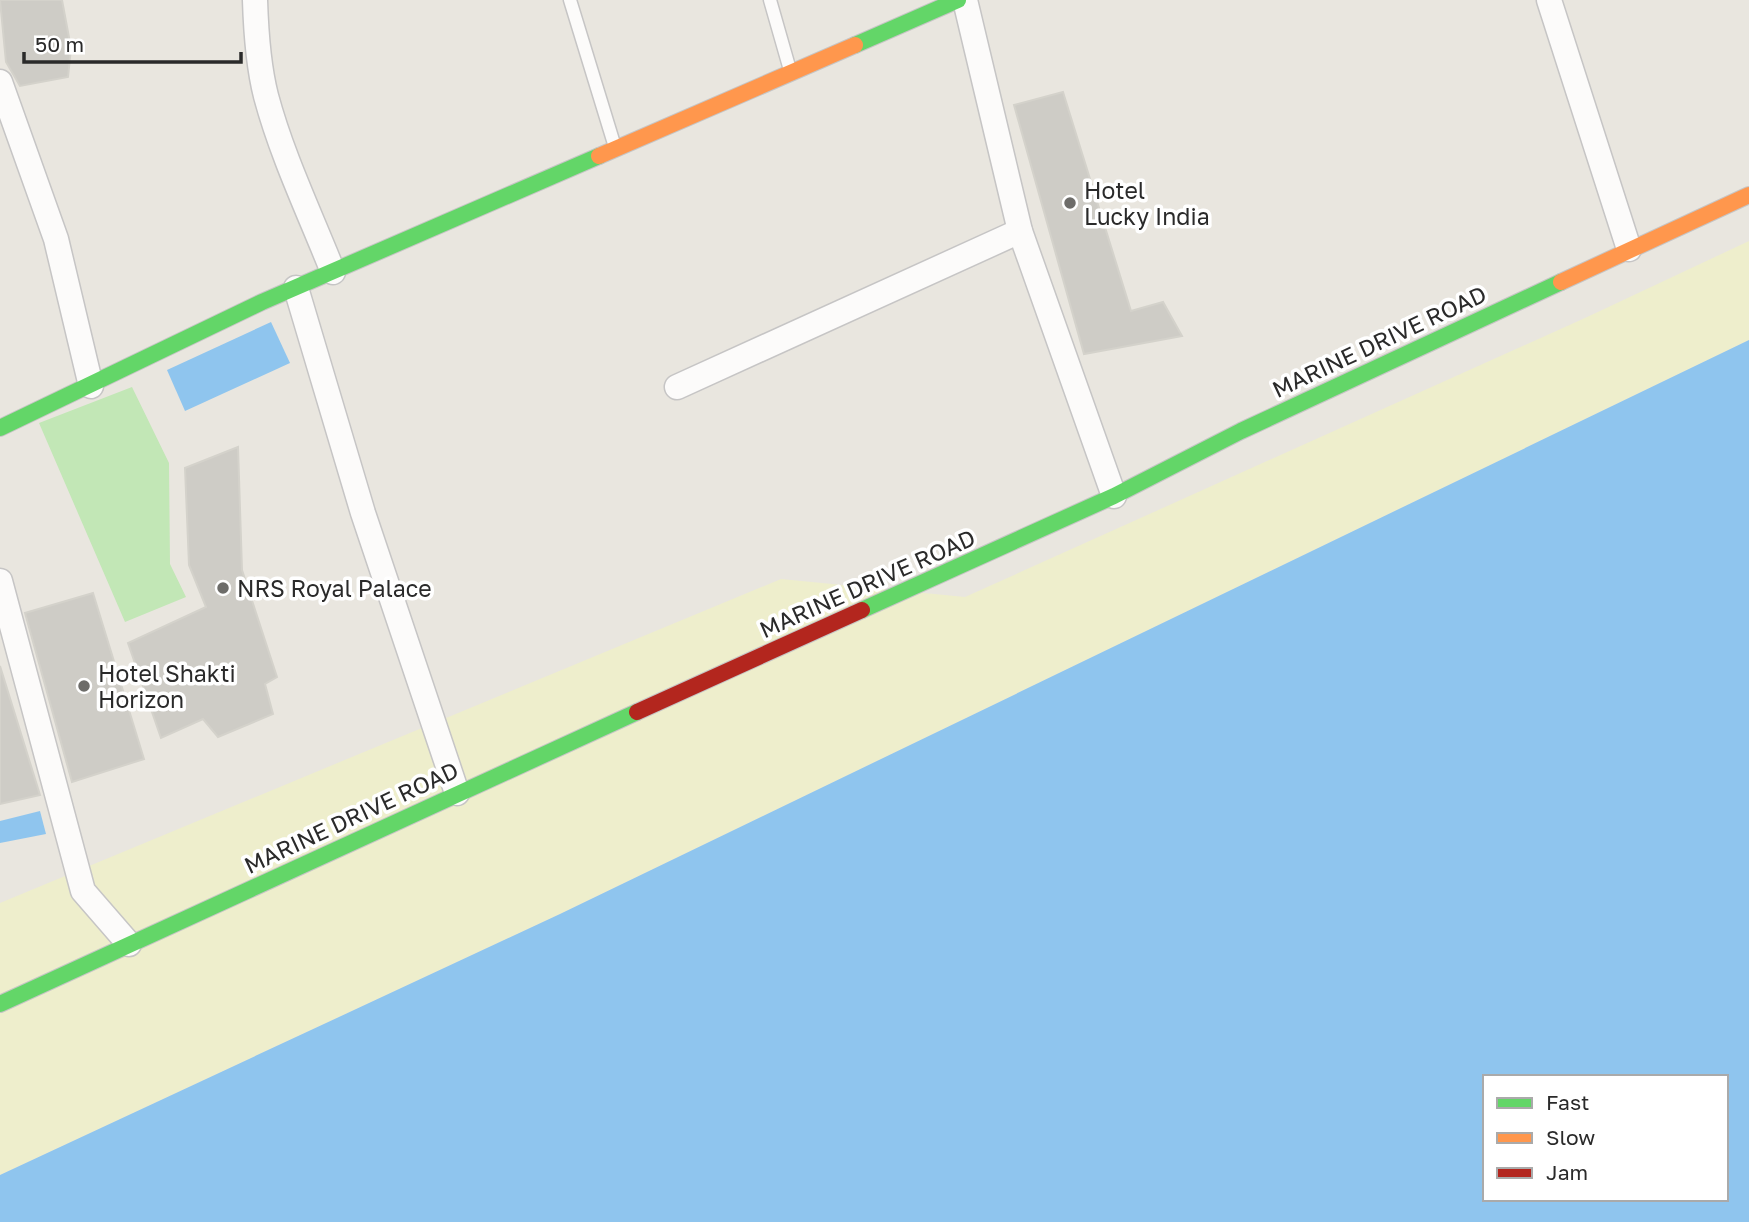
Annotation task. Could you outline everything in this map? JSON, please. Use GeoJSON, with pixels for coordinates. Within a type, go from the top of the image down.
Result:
{"type":"FeatureCollection","features":[{"type":"Feature","properties":{"kind":"main road"},"geometry":{"type":"LineString","coordinates":[[0,428],[296,288],[958,0]]}},
{"type":"Feature","properties":{"kind":"main road","name":"MARINE DRIVE ROAD"},"geometry":{"type":"LineString","coordinates":[[0,1004],[457,793],[1114,496],[1241,431],[1749,195]]}},
{"type":"Feature","properties":{"kind":"street"},"geometry":{"type":"LineString","coordinates":[[255,0],[259,57],[266,94],[278,134],[332,272]]}},
{"type":"Feature","properties":{"kind":"street"},"geometry":{"type":"LineString","coordinates":[[965,0],[1020,231],[1114,496]]}},
{"type":"Feature","properties":{"kind":"street"},"geometry":{"type":"LineString","coordinates":[[1549,0],[1629,249]]}},
{"type":"Feature","properties":{"kind":"street"},"geometry":{"type":"LineString","coordinates":[[0,82],[56,239],[91,386]]}},
{"type":"Feature","properties":{"kind":"street"},"geometry":{"type":"LineString","coordinates":[[677,387],[1020,231]]}},
{"type":"Feature","properties":{"kind":"street"},"geometry":{"type":"LineString","coordinates":[[296,288],[363,513],[457,793]]}},
{"type":"Feature","properties":{"kind":"street"},"geometry":{"type":"LineString","coordinates":[[0,580],[83,891],[129,944]]}},
{"type":"Feature","properties":{"kind":"lane"},"geometry":{"type":"LineString","coordinates":[[570,0],[615,149]]}},
{"type":"Feature","properties":{"kind":"lane"},"geometry":{"type":"LineString","coordinates":[[770,0],[791,73]]}},
{"type":"Feature","properties":{"kind":"shaded area"},"geometry":{"type":"Polygon","coordinates":[[[132,387],[169,463],[170,564],[186,597],[125,622],[39,423],[132,387]]]}},
{"type":"Feature","properties":{"kind":"sand"},"geometry":{"type":"Polygon","coordinates":[[[1749,241],[1749,340],[560,914],[0,1175],[0,903],[781,579],[965,597],[1585,318],[1749,241]]]}},
{"type":"Feature","properties":{"kind":"water"},"geometry":{"type":"Polygon","coordinates":[[[271,322],[290,363],[185,411],[167,370],[271,322]]]}},
{"type":"Feature","properties":{"kind":"water"},"geometry":{"type":"Polygon","coordinates":[[[1749,340],[1749,1222],[0,1222],[0,1175],[560,914],[1749,340]]]}},
{"type":"Feature","properties":{"kind":"water"},"geometry":{"type":"Polygon","coordinates":[[[40,811],[46,834],[0,843],[0,821],[40,811]]]}},
{"type":"Feature","properties":{"kind":"building"},"geometry":{"type":"Polygon","coordinates":[[[0,0],[62,0],[71,48],[68,77],[20,86],[6,62],[0,0]]]}},
{"type":"Feature","properties":{"kind":"building","name":"Hotel Lucky India"},"geometry":{"type":"Polygon","coordinates":[[[1063,92],[1131,311],[1163,302],[1182,336],[1084,354],[1014,105],[1063,92]]]}},
{"type":"Feature","properties":{"kind":"building","name":"NRS Royal Palace"},"geometry":{"type":"Polygon","coordinates":[[[238,447],[242,570],[277,677],[265,684],[273,714],[218,737],[203,719],[161,738],[128,643],[206,607],[189,565],[185,468],[238,447]]]}},
{"type":"Feature","properties":{"kind":"building","name":"Hotel Shakti Horizon"},"geometry":{"type":"Polygon","coordinates":[[[93,593],[144,759],[72,782],[25,613],[93,593]]]}},
{"type":"Feature","properties":{"kind":"building"},"geometry":{"type":"Polygon","coordinates":[[[0,666],[40,795],[0,804],[0,666]]]}},
{"type":"Feature","properties":{"kind":"traffic: fast"},"geometry":{"type":"LineString","coordinates":[[855,45],[958,0]]}},
{"type":"Feature","properties":{"kind":"traffic: fast"},"geometry":{"type":"LineString","coordinates":[[0,428],[262,302],[599,156]]}},
{"type":"Feature","properties":{"kind":"traffic: fast"},"geometry":{"type":"LineString","coordinates":[[862,610],[1114,496],[1241,431],[1561,282]]}},
{"type":"Feature","properties":{"kind":"traffic: fast"},"geometry":{"type":"LineString","coordinates":[[0,1004],[637,712]]}},
{"type":"Feature","properties":{"kind":"traffic: slow"},"geometry":{"type":"LineString","coordinates":[[599,156],[855,45]]}},
{"type":"Feature","properties":{"kind":"traffic: slow"},"geometry":{"type":"LineString","coordinates":[[1561,282],[1749,195]]}},
{"type":"Feature","properties":{"kind":"traffic: jam"},"geometry":{"type":"LineString","coordinates":[[637,712],[862,610]]}},
{"type":"Feature","properties":{"kind":"place","name":"Hotel Lucky India"},"geometry":{"type":"Point","coordinates":[1070,203]}},
{"type":"Feature","properties":{"kind":"place","name":"NRS Royal Palace"},"geometry":{"type":"Point","coordinates":[223,588]}},
{"type":"Feature","properties":{"kind":"place","name":"Hotel Shakti Horizon"},"geometry":{"type":"Point","coordinates":[84,686]}}]}
